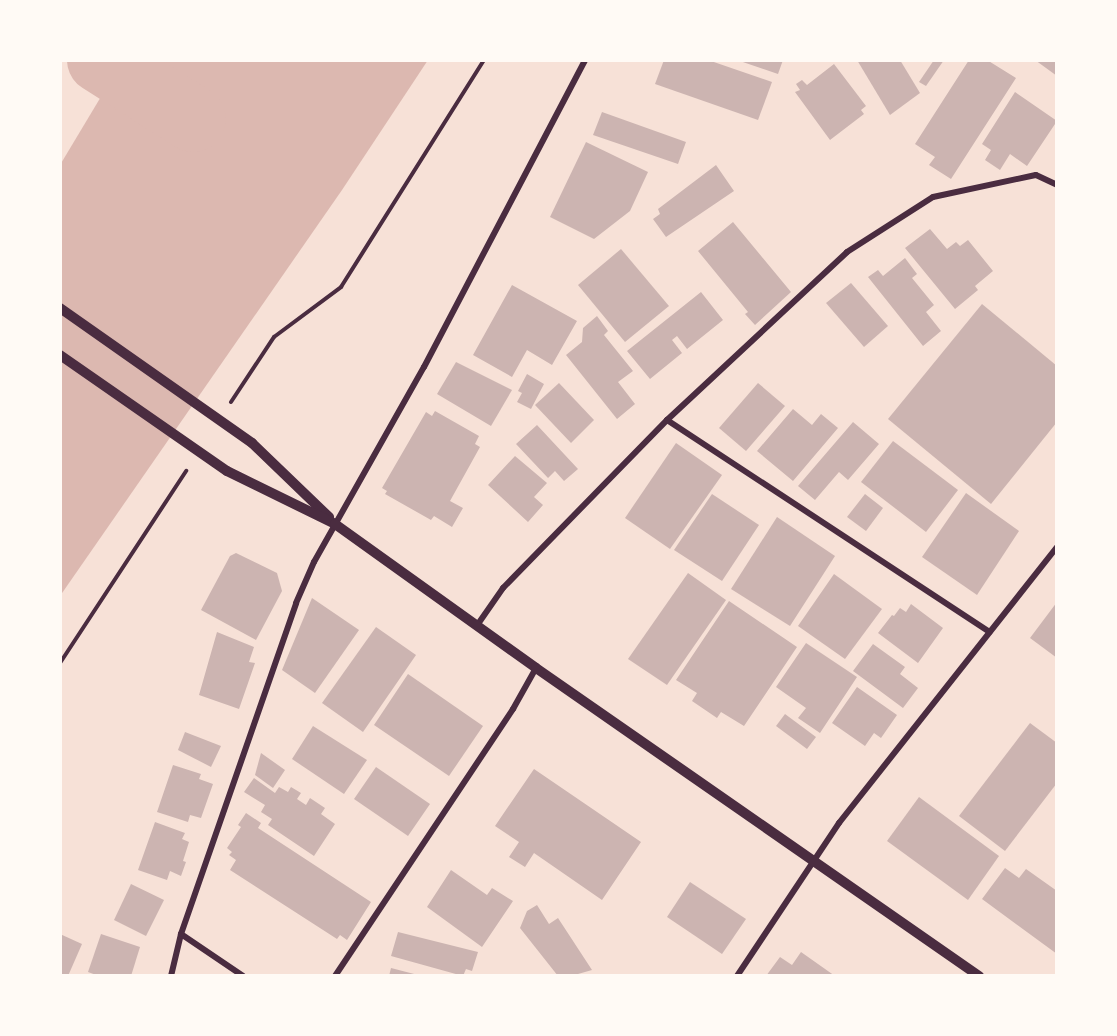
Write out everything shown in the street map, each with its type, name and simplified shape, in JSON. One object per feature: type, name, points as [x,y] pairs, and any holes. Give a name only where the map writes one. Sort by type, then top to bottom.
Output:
[{"type":"street","points":[[171,976],[181,933],[296,603],[335,524],[424,367],[585,60]]},
{"type":"street","points":[[478,624],[503,588],[667,420],[847,252],[933,197],[1036,175],[1057,185]]},
{"type":"street","points":[[60,308],[252,443],[335,524]]},
{"type":"street","points":[[60,355],[227,471],[335,524],[478,624],[536,668],[978,976]]},
{"type":"street","points":[[667,420],[990,632]]},
{"type":"street","points":[[737,976],[812,860],[1057,547]]},
{"type":"street","points":[[335,976],[513,709],[536,668]]},
{"type":"street","points":[[181,933],[243,976]]},
{"type":"path","points":[[228,406],[274,337],[341,287],[484,60]]},
{"type":"path","points":[[60,663],[189,466]]},
{"type":"shaded area","points":[[123,60],[428,60],[342,190],[60,596],[60,165]]},
{"type":"building","points":[[664,60],[708,60],[772,82],[758,120],[655,84]]},
{"type":"building","points":[[737,60],[783,60],[778,74]]},
{"type":"building","points":[[857,60],[900,60],[920,93],[890,115]]},
{"type":"building","points":[[934,60],[944,60],[926,86],[919,82]]},
{"type":"building","points":[[969,60],[987,60],[1016,78],[951,179],[929,165],[935,157],[915,144]]},
{"type":"building","points":[[1035,60],[1057,60],[1057,76]]},
{"type":"building","points":[[834,64],[866,106],[861,110],[864,114],[830,140],[795,92],[800,90],[796,84],[802,80],[807,85]]},
{"type":"building","points":[[1015,92],[1057,121],[1027,166],[1010,154],[1000,170],[985,160],[991,150],[982,144]]},
{"type":"building","points":[[602,112],[686,142],[678,164],[593,135]]},
{"type":"building","points":[[586,142],[648,172],[630,211],[594,239],[550,217]]},
{"type":"building","points":[[716,165],[734,191],[666,237],[653,219],[660,214],[658,209]]},
{"type":"building","points":[[733,222],[791,292],[755,325],[745,314],[748,312],[698,251]]},
{"type":"building","points":[[930,229],[947,249],[956,242],[960,246],[968,240],[993,271],[975,286],[978,290],[955,309],[905,248]]},
{"type":"building","points":[[621,249],[669,306],[625,342],[578,285]]},
{"type":"building","points":[[905,258],[917,274],[912,278],[934,305],[926,312],[941,331],[923,346],[868,277],[878,270],[883,276]]},
{"type":"building","points":[[851,283],[888,326],[864,347],[826,303]]},
{"type":"building","points":[[512,285],[577,321],[552,365],[527,350],[512,377],[473,355]]},
{"type":"building","points":[[701,292],[723,320],[687,349],[677,336],[672,340],[682,353],[650,379],[627,351]]},
{"type":"building","points":[[982,304],[1057,366],[1057,422],[991,504],[888,419]]},
{"type":"building","points":[[597,316],[608,331],[604,335],[633,371],[618,382],[635,404],[617,419],[566,355],[582,342],[583,328]]},
{"type":"building","points":[[456,362],[512,390],[491,426],[437,394]]},
{"type":"building","points":[[527,374],[544,384],[531,409],[517,402],[522,393],[518,391]]},
{"type":"building","points":[[559,383],[594,420],[571,443],[535,405]]},
{"type":"building","points":[[758,383],[785,406],[746,451],[719,428]]},
{"type":"building","points":[[793,409],[812,425],[821,414],[838,428],[793,481],[757,451]]},
{"type":"building","points":[[435,411],[479,436],[475,444],[480,447],[450,501],[463,508],[452,527],[434,516],[431,520],[385,494],[387,491],[382,488],[426,412],[432,416]]},
{"type":"building","points":[[853,422],[879,444],[848,480],[839,472],[815,500],[798,486]]},
{"type":"building","points":[[537,425],[578,469],[564,481],[555,471],[548,478],[516,444]]},
{"type":"building","points":[[893,441],[958,490],[926,532],[861,482]]},
{"type":"building","points":[[676,443],[722,475],[670,549],[625,518]]},
{"type":"building","points":[[515,456],[547,483],[534,497],[543,505],[528,522],[488,485]]},
{"type":"building","points":[[966,493],[1019,531],[977,595],[922,557]]},
{"type":"building","points":[[712,494],[759,525],[722,581],[674,550]]},
{"type":"building","points":[[865,494],[883,508],[866,531],[847,517]]},
{"type":"building","points":[[777,517],[835,556],[790,626],[731,589]]},
{"type":"building","points":[[236,553],[277,573],[282,591],[256,640],[201,610],[230,556]]},
{"type":"building","points":[[688,573],[726,600],[667,685],[628,659]]},
{"type":"building","points":[[834,574],[882,609],[845,659],[798,626]]},
{"type":"building","points":[[312,598],[359,630],[315,693],[282,670]]},
{"type":"building","points":[[729,601],[797,647],[744,726],[721,712],[717,718],[692,701],[697,693],[676,680]]},
{"type":"building","points":[[1057,602],[1057,658],[1030,638]]},
{"type":"building","points":[[911,604],[943,628],[918,663],[878,633],[892,615],[894,616],[900,608],[906,612]]},
{"type":"building","points":[[376,627],[416,655],[363,732],[322,703]]},
{"type":"building","points":[[217,632],[254,647],[249,662],[255,663],[239,709],[199,695]]},
{"type":"building","points":[[806,643],[857,677],[820,733],[798,718],[806,708],[776,687]]},
{"type":"building","points":[[873,644],[905,667],[900,674],[918,688],[903,708],[853,671]]},
{"type":"building","points":[[408,674],[483,726],[449,776],[374,725]]},
{"type":"building","points":[[857,687],[897,715],[881,738],[874,733],[865,746],[832,723]]},
{"type":"building","points":[[785,714],[816,737],[807,749],[776,726]]},
{"type":"building","points":[[1030,723],[1057,743],[1057,783],[1005,851],[959,816]]},
{"type":"building","points":[[313,726],[367,760],[344,794],[292,759]]},
{"type":"building","points":[[185,732],[221,746],[211,767],[178,750]]},
{"type":"building","points":[[261,753],[285,770],[273,788],[255,775]]},
{"type":"building","points":[[173,765],[201,774],[199,779],[213,784],[201,818],[190,815],[188,822],[157,812]]},
{"type":"building","points":[[376,767],[430,804],[408,836],[354,799]]},
{"type":"building","points":[[534,769],[641,842],[602,900],[534,853],[525,867],[509,857],[519,842],[495,826]]},
{"type":"building","points":[[254,778],[275,793],[279,787],[288,792],[291,787],[301,793],[297,799],[306,805],[310,798],[325,808],[321,814],[335,824],[314,856],[268,825],[272,819],[261,812],[265,805],[244,792]]},
{"type":"building","points":[[919,797],[999,856],[968,900],[887,841]]},
{"type":"building","points":[[246,813],[261,823],[258,828],[371,902],[347,940],[340,935],[337,939],[230,870],[236,860],[229,855],[232,852],[227,848],[241,827],[238,825]]},
{"type":"building","points":[[155,822],[185,833],[182,839],[189,842],[181,876],[170,871],[167,880],[138,870]]},
{"type":"building","points":[[1005,868],[1019,878],[1026,869],[1057,891],[1057,954],[982,899]]},
{"type":"building","points":[[451,870],[487,895],[492,888],[513,901],[482,947],[427,907]]},
{"type":"building","points":[[690,882],[746,919],[722,954],[667,917]]},
{"type":"building","points":[[131,884],[164,900],[146,936],[114,920]]},
{"type":"building","points":[[537,905],[549,924],[558,918],[592,970],[571,976],[558,976],[520,928],[527,911]]},
{"type":"building","points":[[398,932],[478,952],[472,971],[466,969],[463,976],[391,956]]},
{"type":"building","points":[[60,934],[82,944],[68,976],[60,976]]},
{"type":"building","points":[[101,934],[140,947],[131,976],[99,976],[88,972]]},
{"type":"building","points":[[801,952],[835,976],[766,976],[780,957],[792,965]]},
{"type":"building","points":[[391,968],[418,975],[418,976],[389,976]]},
{"type":"waterway","points":[[100,60],[193,119]]}]
